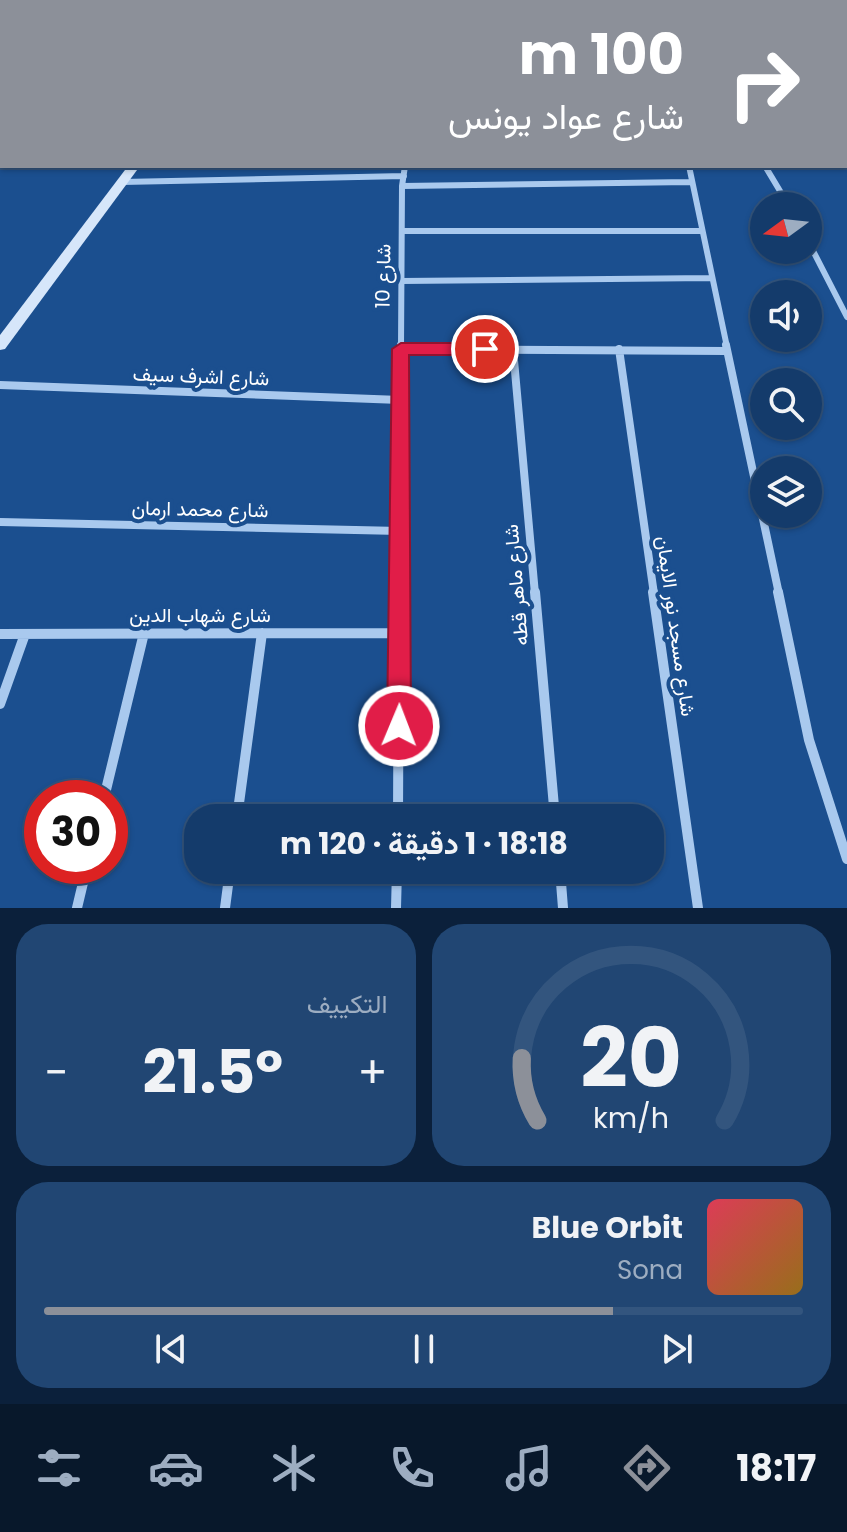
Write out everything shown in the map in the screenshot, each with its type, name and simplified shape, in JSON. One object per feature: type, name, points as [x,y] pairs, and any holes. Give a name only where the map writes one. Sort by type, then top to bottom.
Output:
[{"type":"main road","points":[[0,345],[132,168]]},
{"type":"street","points":[[689,168],[809,740],[847,859]]},
{"type":"street","points":[[766,168],[781,192]]},
{"type":"street","points":[[122,182],[404,176],[690,182]]},
{"type":"street","name":"شارع 10","points":[[398,804],[404,176]]},
{"type":"street","points":[[402,231],[701,231]]},
{"type":"street","points":[[820,264],[847,317]]},
{"type":"street","points":[[401,281],[711,278]]},
{"type":"street","points":[[401,349],[726,351]]},
{"type":"street","name":"شارع ماهر قطه","points":[[513,349],[554,804]]},
{"type":"street","name":"شارع مسجد نور الايمان","points":[[619,349],[698,908]]},
{"type":"street","name":"شارع اشرف سيف","points":[[0,385],[400,400]]},
{"type":"street","name":"شارع محمد ارمان","points":[[0,522],[400,531]]},
{"type":"street","points":[[108,780],[144,633]]},
{"type":"street","points":[[239,804],[262,633]]},
{"type":"street","name":"شارع شهاب الدين","points":[[0,634],[400,633]]},
{"type":"street","points":[[0,704],[25,634]]},
{"type":"street","points":[[77,908],[83,884]]},
{"type":"street","points":[[225,908],[228,884]]},
{"type":"street","points":[[396,908],[397,884]]},
{"type":"street","points":[[561,884],[563,908]]},
{"type":"route","points":[[399,726],[401,349],[485,349]]}]
